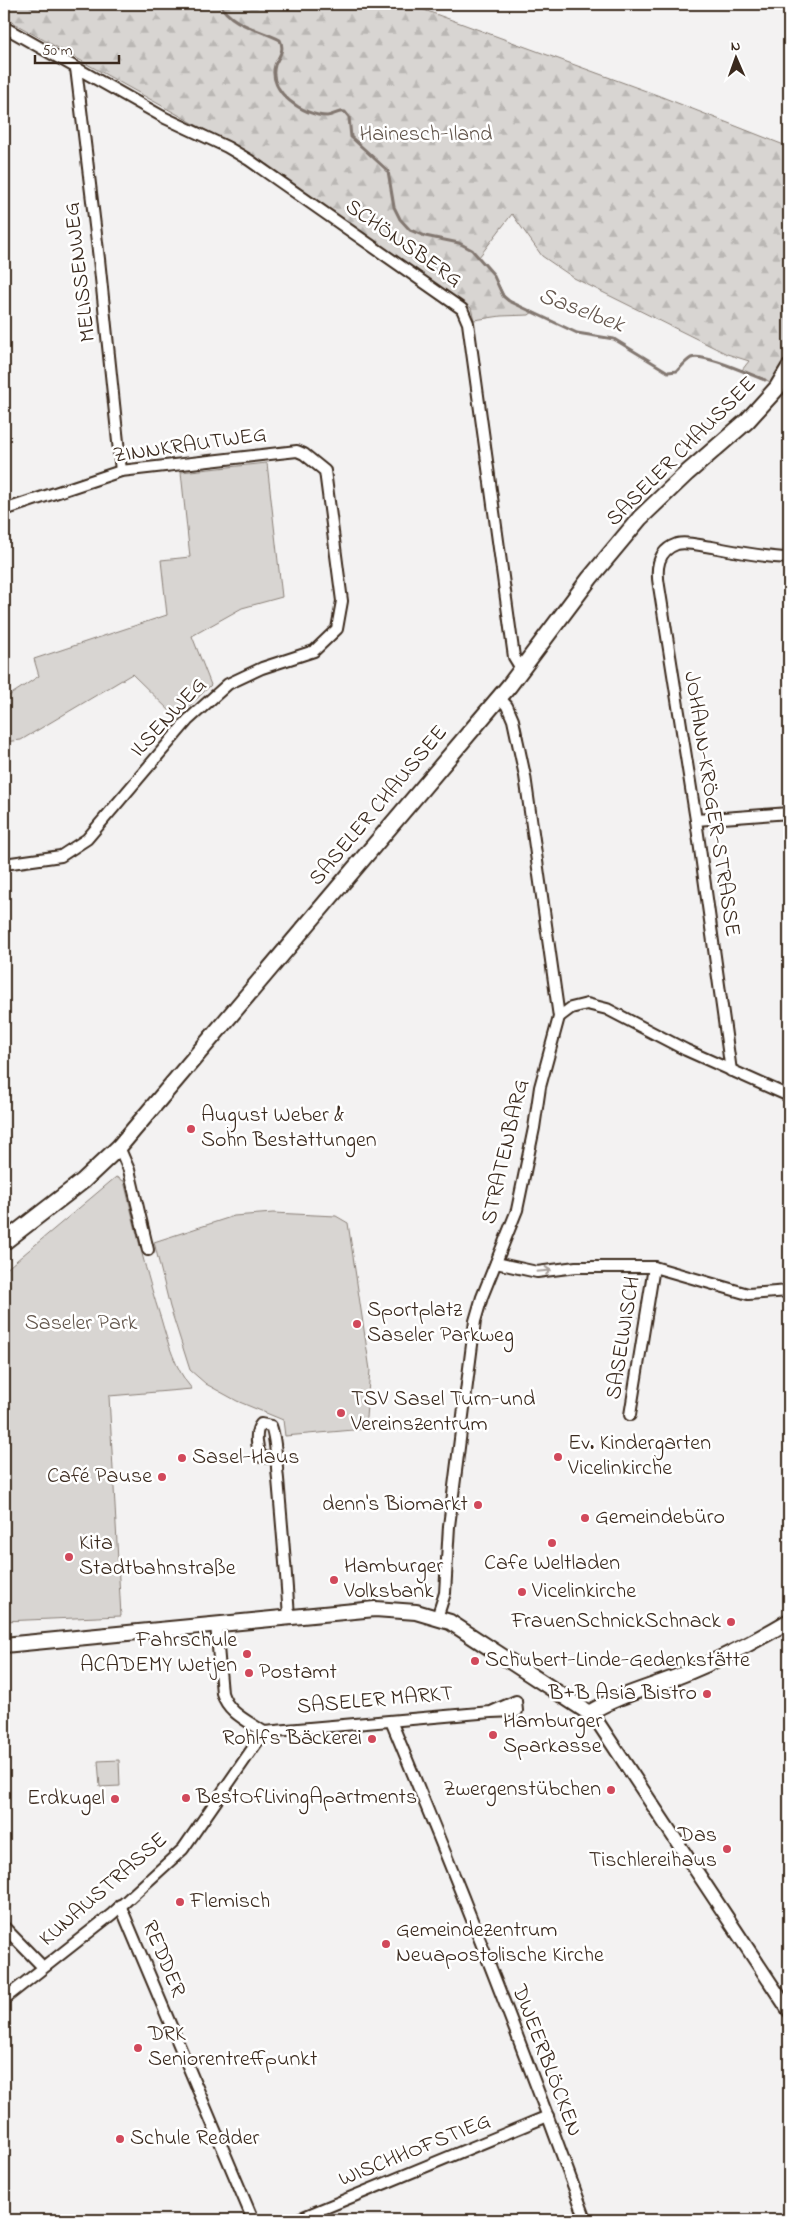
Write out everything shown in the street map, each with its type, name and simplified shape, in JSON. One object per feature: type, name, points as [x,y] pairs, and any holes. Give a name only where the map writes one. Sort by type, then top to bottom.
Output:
[{"type":"main road","name":"SASELER CHAUSSEE","points":[[4,1242],[83,1181],[119,1147],[500,697],[590,578],[640,518],[687,473],[740,427],[777,388],[789,368]]},
{"type":"main road","points":[[4,1644],[45,1642],[375,1609],[416,1612],[450,1622],[589,1713],[619,1697],[690,1672],[730,1654],[789,1621]]},
{"type":"street","name":"SCHÖNSBERG","points":[[4,28],[188,130],[227,146],[462,309],[468,323],[514,657],[522,670]]},
{"type":"street","name":"MELISSENWEG","points":[[76,68],[100,259],[121,471]]},
{"type":"street","name":"ZINNKRAUTWEG","points":[[4,510],[121,471],[297,451]]},
{"type":"street","name":"ILSENWEG","points":[[4,864],[61,856],[87,839],[188,720],[228,684],[262,668],[314,651],[337,629],[342,602],[325,471],[304,454],[297,451]]},
{"type":"street","name":"JOHANN-KRÖGER-STRASSE","points":[[731,1070],[696,820],[657,573],[658,560],[670,548],[684,543],[789,558]]},
{"type":"street","name":"STRATENBARG","points":[[437,1618],[445,1593],[449,1526],[475,1321],[482,1296],[517,1210],[534,1128],[540,1087],[559,1017],[525,776],[513,720],[500,697]]},
{"type":"street","points":[[696,820],[789,813]]},
{"type":"street","points":[[559,1017],[570,1008],[587,1004],[607,1009],[731,1070],[789,1096]]},
{"type":"street","points":[[119,1147],[129,1170],[148,1250]]},
{"type":"street","points":[[496,1263],[537,1272],[576,1267],[654,1267],[748,1294],[789,1292]]},
{"type":"street","name":"SASELWISCH","points":[[630,1415],[654,1267]]},
{"type":"street","points":[[276,1458],[288,1617]]},
{"type":"street","points":[[216,1624],[224,1702],[231,1710],[264,1732]]},
{"type":"street","name":"SASELER MARKT","points":[[264,1732],[491,1712]]},
{"type":"street","points":[[589,1713],[599,1724],[789,2011]]},
{"type":"street","name":"DWEERBLÖCKEN","points":[[391,1721],[433,1821],[548,2116],[586,2220]]},
{"type":"street","name":"KUNAUSTRASSE","points":[[4,1999],[120,1905],[183,1849],[264,1732]]},
{"type":"street","name":"REDDER","points":[[120,1905],[253,2220]]},
{"type":"street","points":[[4,1927],[43,1967]]},
{"type":"street","name":"WISCHHOFSTIEG","points":[[296,2220],[548,2116]]},
{"type":"green space","name":"Hainesch-Iland","points":[[7,4],[408,4],[657,95],[789,147],[789,355],[773,383],[742,370],[749,361],[727,354],[574,278],[542,256],[512,214],[479,257],[493,274],[506,299],[533,312],[529,315],[501,316],[474,320],[471,308],[225,141],[8,20]]},
{"type":"green space","points":[[267,463],[282,597],[242,608],[192,636],[211,685],[177,718],[132,674],[21,740],[4,742],[4,699],[39,676],[34,659],[167,615],[161,560],[190,557],[181,472]]},
{"type":"green space","name":"Saseler Park","points":[[116,1177],[124,1181],[169,1346],[181,1373],[192,1389],[109,1396],[121,1616],[4,1621],[4,1271]]},
{"type":"green space","points":[[273,1213],[336,1216],[348,1223],[370,1370],[365,1429],[285,1436],[283,1420],[237,1401],[206,1384],[190,1370],[170,1307],[154,1242],[234,1216]]},
{"type":"green space","points":[[119,1760],[120,1786],[100,1787],[98,1761]]},
{"type":"waterway","name":"Saselbek","points":[[220,4],[238,22],[280,40],[282,50],[275,65],[274,75],[282,93],[289,101],[308,112],[318,115],[329,116],[345,112],[349,117],[351,137],[388,171],[394,207],[400,219],[410,230],[425,236],[459,243],[472,250],[493,274],[503,296],[509,301],[577,333],[614,339],[668,372],[677,371],[689,359],[697,357],[716,361],[765,380]]},
{"type":"place","name":"August Weber & Sohn Bestattungen","points":[[191,1129]]},
{"type":"place","name":"Sportplatz Saseler Parkweg","points":[[357,1324]]},
{"type":"place","name":"TSV Sasel Turn-und Vereinszentrum","points":[[341,1413]]},
{"type":"place","name":"Ev. Kindergarten Vicelinkirche","points":[[558,1457]]},
{"type":"place","name":"Sasel-Haus","points":[[182,1458]]},
{"type":"place","name":"Café Pause","points":[[162,1477]]},
{"type":"place","name":"denn's Biomarkt","points":[[478,1505]]},
{"type":"place","name":"Gemeindebüro","points":[[585,1518]]},
{"type":"place","name":"Cafe Weltladen","points":[[552,1543]]},
{"type":"place","name":"Kita Stadtbahnstraße","points":[[69,1557]]},
{"type":"place","name":"Hamburger Volksbank","points":[[334,1580]]},
{"type":"place","name":"Vicelinkirche","points":[[522,1592]]},
{"type":"place","name":"FrauenSchnickSchnack","points":[[731,1622]]},
{"type":"place","name":"Fahrschule ACADEMY Wetjen","points":[[247,1654]]},
{"type":"place","name":"Schubert-Linde-Gedenkstätte","points":[[475,1661]]},
{"type":"place","name":"Postamt","points":[[249,1673]]},
{"type":"place","name":"B+B Asia Bistro","points":[[707,1694]]},
{"type":"place","name":"Hamburger Sparkasse","points":[[493,1735]]},
{"type":"place","name":"Rohlfs Bäckerei","points":[[372,1739]]},
{"type":"place","name":"Zwergenstübchen","points":[[611,1790]]},
{"type":"place","name":"BestOfLivingApartments","points":[[186,1798]]},
{"type":"place","name":"Erdkugel","points":[[115,1799]]},
{"type":"place","name":"Das Tischlereihaus","points":[[727,1849]]},
{"type":"place","name":"Flemisch","points":[[180,1902]]},
{"type":"place","name":"Gemeindezentrum Neuapostolische Kirche","points":[[386,1944]]},
{"type":"place","name":"DRK Seniorentreffpunkt","points":[[138,2048]]},
{"type":"place","name":"Schule Redder","points":[[120,2139]]}]
